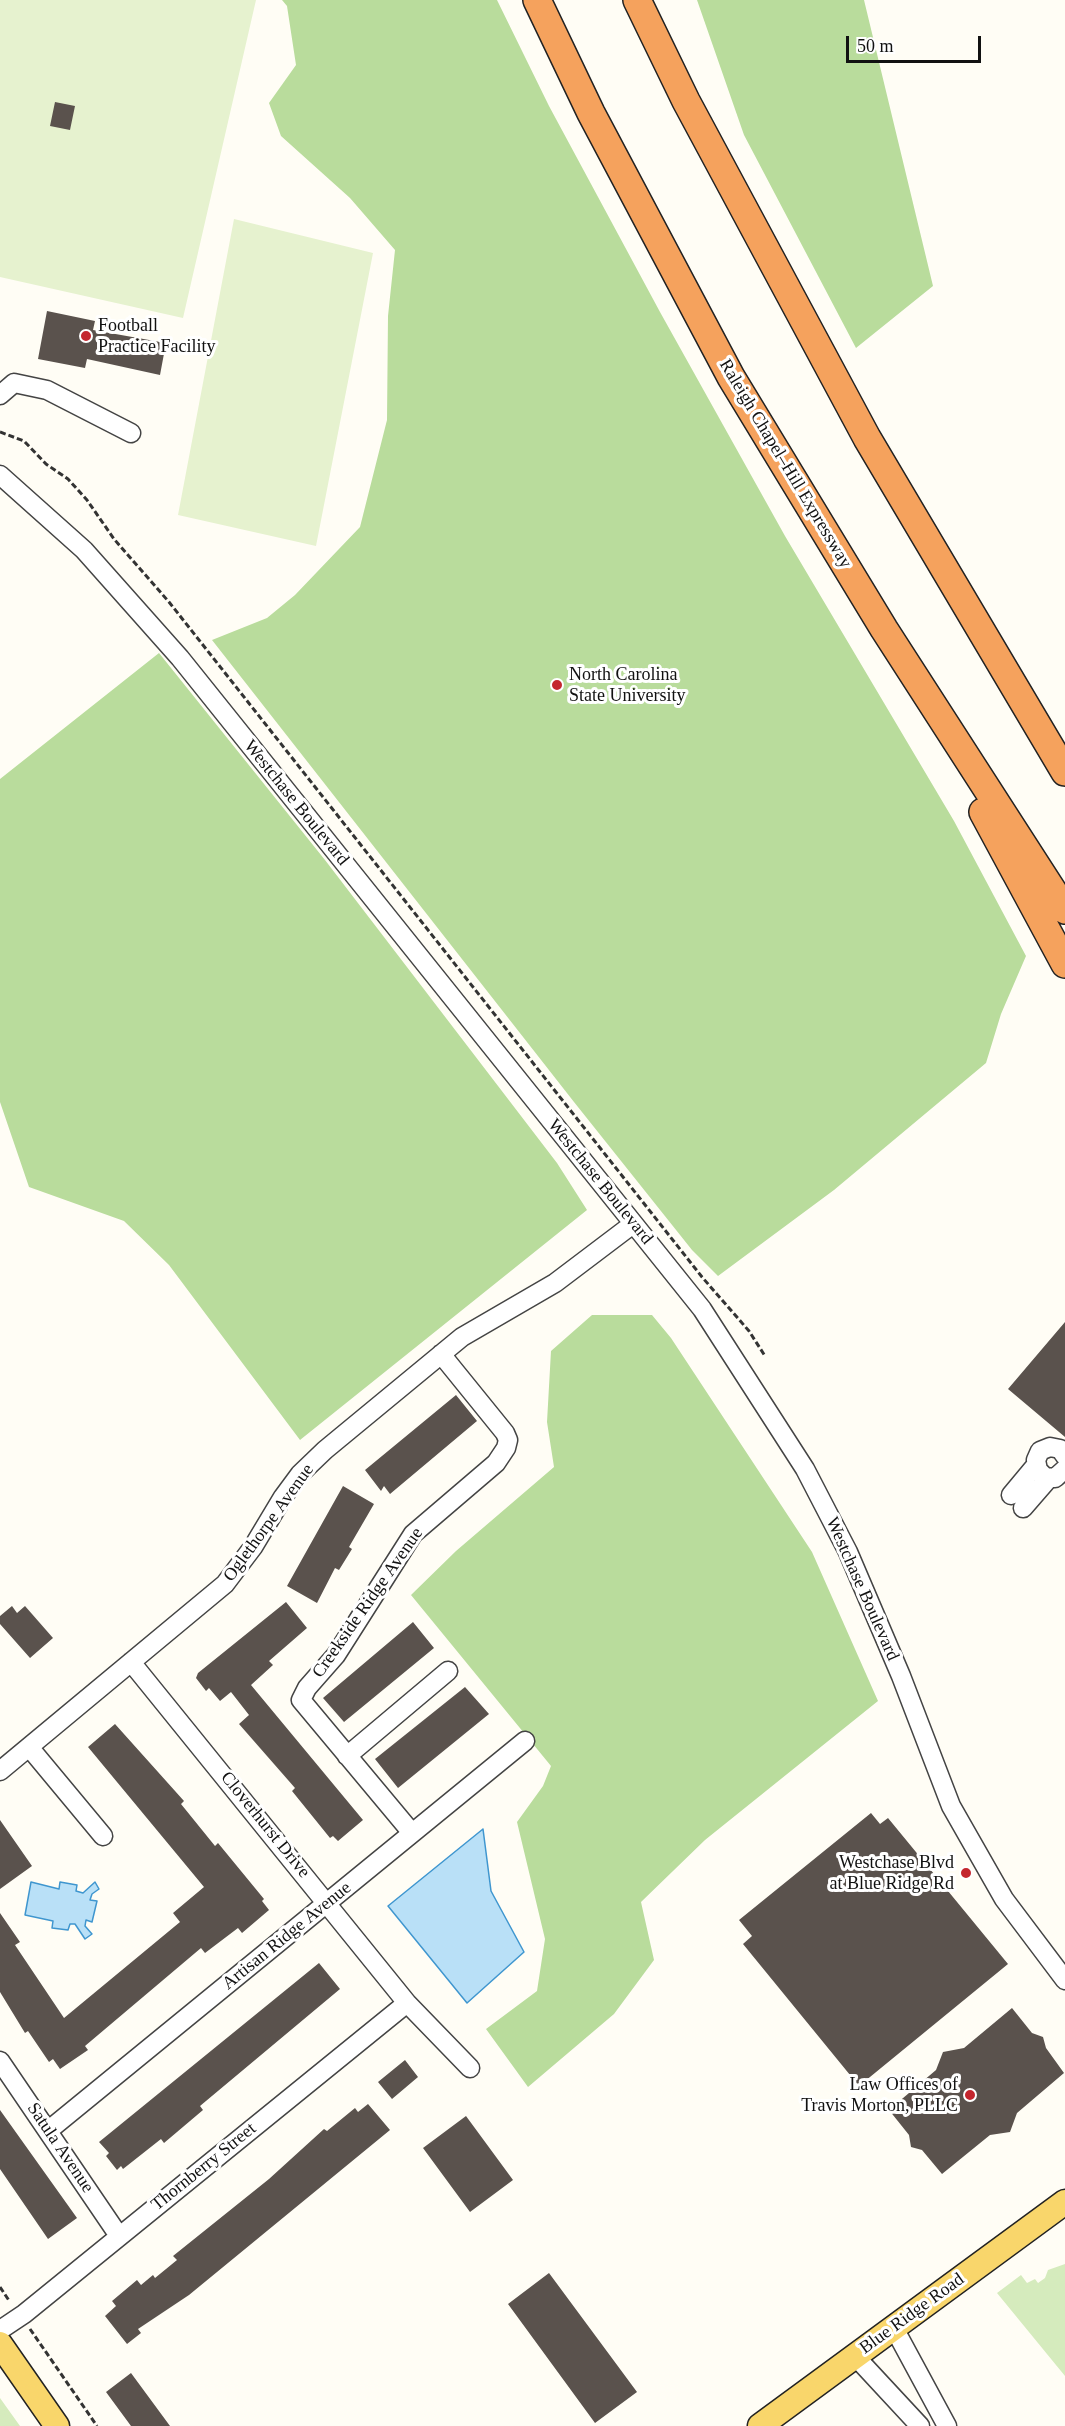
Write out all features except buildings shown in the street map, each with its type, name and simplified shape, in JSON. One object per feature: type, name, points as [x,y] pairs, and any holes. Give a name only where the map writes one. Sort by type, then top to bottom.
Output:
[{"type":"highway","name":"Raleigh Chapel–Hill Expressway","points":[[537,0],[591,113],[731,377],[884,629],[1065,910]]},
{"type":"highway","points":[[637,0],[686,101],[867,438],[1065,772]]},
{"type":"highway","points":[[884,629],[1065,964]]},
{"type":"main road","name":"Blue Ridge Road","points":[[760,2426],[1065,2202]]},
{"type":"main road","points":[[0,2344],[57,2426]]},
{"type":"street","points":[[0,396],[14,383],[47,390],[131,432]]},
{"type":"street","name":"Westchase Boulevard","points":[[0,475],[84,550],[180,658],[702,1309],[805,1469],[848,1552],[902,1676],[951,1806],[1004,1899],[1065,1980]]},
{"type":"street","name":"Oglethorpe Avenue","points":[[0,1771],[225,1584],[253,1547],[279,1503],[300,1474],[325,1449],[462,1337],[555,1283],[633,1224]]},
{"type":"street","name":"Creekside Ridge Avenue","points":[[412,1833],[301,1700],[302,1694],[336,1655],[413,1534],[495,1463],[508,1440],[441,1354]]},
{"type":"street","points":[[1017,1502],[1050,1471],[1037,1455],[1044,1449],[1055,1447],[1065,1456]]},
{"type":"street","name":"Cloverhurst Drive","points":[[131,1662],[329,1903],[407,2003],[470,2068]]},
{"type":"street","points":[[347,1755],[448,1671]]},
{"type":"street","name":"Artisan Ridge Avenue","points":[[49,2130],[525,1741]]},
{"type":"street","points":[[29,1747],[103,1836]]},
{"type":"street","name":"Thornberry Street","points":[[0,2330],[21,2317],[407,2003]]},
{"type":"street","name":"Satula Avenue","points":[[0,2061],[119,2236]]},
{"type":"street","points":[[894,2328],[947,2426]]},
{"type":"street","points":[[855,2356],[920,2426]]},
{"type":"path","points":[[0,432],[24,441],[46,464],[68,479],[87,500],[114,539],[169,602],[702,1277],[749,1331],[765,1356]]},
{"type":"path","points":[[0,2287],[11,2304]]},
{"type":"path","points":[[28,2328],[97,2426]]},
{"type":"green space","points":[[0,0],[256,0],[183,318],[0,277]]},
{"type":"green space","name":"North Carolina State University","points":[[282,0],[497,0],[549,106],[660,312],[785,536],[954,821],[1026,956],[1001,1014],[986,1063],[834,1190],[718,1276],[692,1250],[574,1102],[212,640],[267,618],[295,595],[360,527],[387,420],[388,316],[395,250],[350,198],[281,136],[269,103],[296,65],[287,6]]},
{"type":"green space","points":[[697,0],[864,0],[933,286],[856,348],[744,135]]},
{"type":"green space","points":[[234,219],[373,253],[316,546],[178,515]]},
{"type":"green space","points":[[159,653],[325,860],[557,1163],[587,1210],[300,1440],[169,1265],[124,1221],[29,1187],[0,1102],[0,779]]},
{"type":"green space","points":[[592,1315],[652,1315],[671,1338],[812,1552],[878,1701],[705,1840],[641,1902],[654,1960],[614,2014],[528,2087],[486,2029],[537,1991],[545,1939],[517,1822],[543,1786],[551,1766],[411,1595],[456,1551],[554,1467],[547,1422],[551,1351]]},
{"type":"green space","points":[[1065,2264],[1065,2376],[997,2293],[1021,2275],[1027,2283],[1035,2279],[1038,2283],[1045,2278],[1048,2270]]},
{"type":"green space","points":[[0,2398],[20,2426],[0,2426]]},
{"type":"water","points":[[483,1829],[491,1891],[524,1952],[467,2003],[388,1906]]},
{"type":"water","points":[[31,1882],[59,1889],[60,1882],[77,1885],[76,1891],[83,1893],[95,1882],[99,1889],[92,1894],[90,1900],[97,1901],[92,1922],[86,1920],[85,1926],[92,1934],[85,1939],[75,1924],[70,1924],[68,1930],[52,1928],[53,1921],[25,1915]]},
{"type":"place","name":"Football Practice Facility","points":[[86,336]]},
{"type":"place","name":"North Carolina State University","points":[[557,685]]},
{"type":"place","name":"Westchase Blvd at Blue Ridge Rd","points":[[966,1873]]},
{"type":"place","name":"Law Offices of Travis Morton, PLLC","points":[[970,2095]]}]
